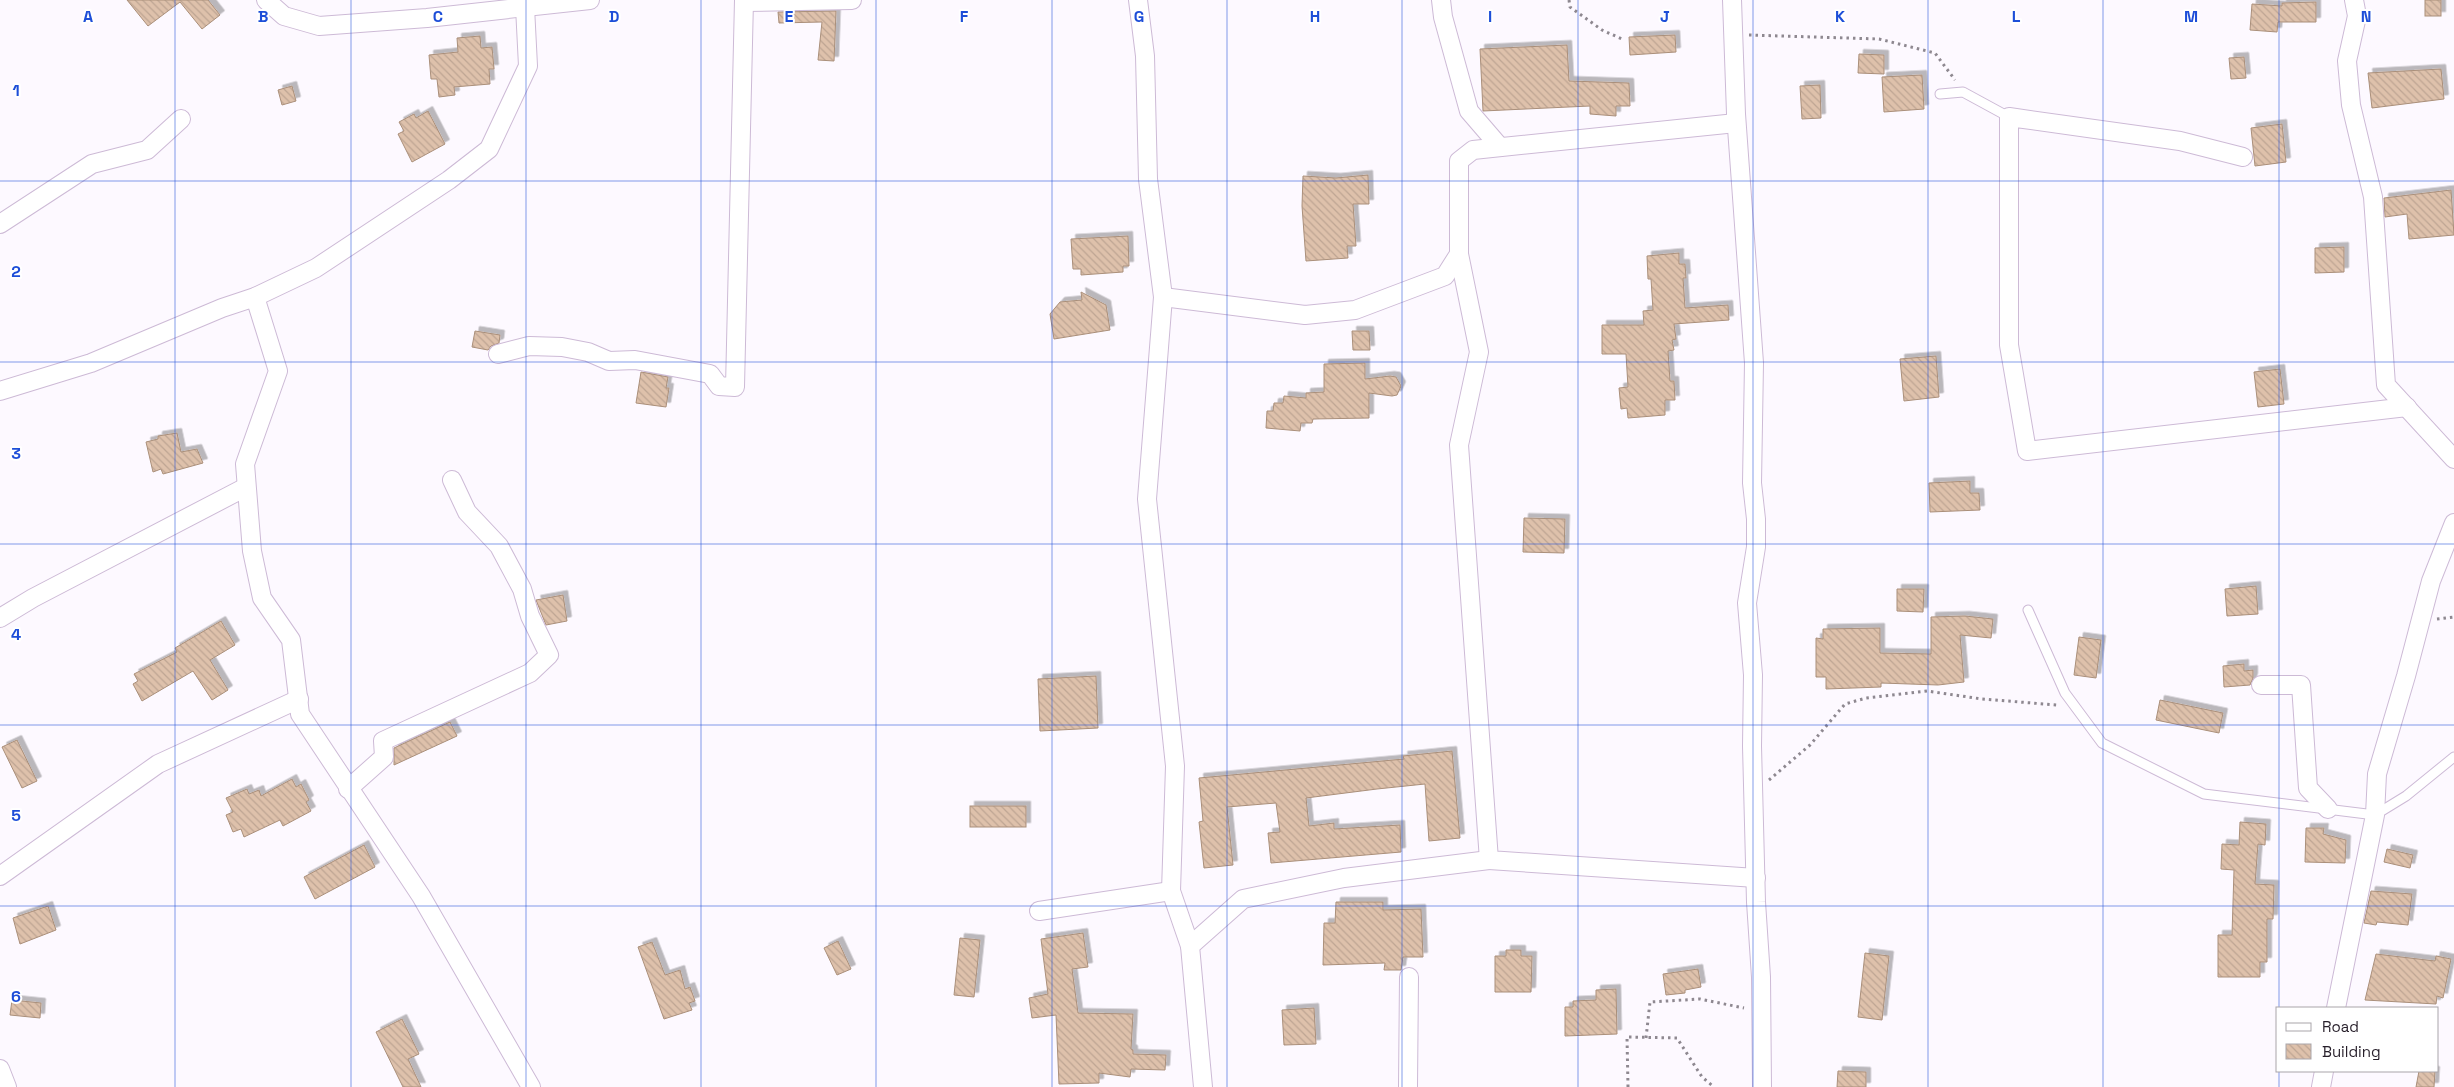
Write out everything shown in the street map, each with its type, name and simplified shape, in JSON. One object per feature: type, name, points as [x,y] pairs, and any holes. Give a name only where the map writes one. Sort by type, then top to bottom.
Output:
[{"type":"street","points":[[266,0],[284,16],[318,26],[427,18],[590,0]]},
{"type":"street","points":[[498,354],[529,346],[562,347],[588,352],[608,361],[635,360],[710,374],[718,386],[734,387],[744,1],[852,0]]},
{"type":"street","points":[[1138,0],[1145,56],[1148,179],[1163,297],[1147,499],[1175,766],[1172,891],[1190,946],[1203,1087]]},
{"type":"street","points":[[1441,0],[1443,17],[1469,111],[1500,147]]},
{"type":"street","points":[[1732,0],[1736,123],[1754,363],[1752,483],[1756,519],[1756,547],[1747,602],[1753,675],[1753,793],[1762,1011],[1762,1087]]},
{"type":"street","points":[[2354,0],[2357,16],[2347,61],[2351,105],[2373,197],[2386,385],[2454,459]]},
{"type":"street","points":[[0,392],[91,363],[222,308],[255,297],[316,268],[449,180],[489,149],[528,66],[525,7]]},
{"type":"street","points":[[2243,157],[2180,141],[2009,117],[2010,345],[2027,451],[2407,407]]},
{"type":"street","points":[[0,224],[92,164],[147,150],[181,119]]},
{"type":"street","points":[[1489,860],[1459,445],[1478,352],[1459,254],[1459,161],[1473,150],[1736,123]]},
{"type":"street","points":[[1163,297],[1305,314],[1355,310],[1445,276],[1459,254]]},
{"type":"street","points":[[255,297],[278,371],[244,464],[252,551],[262,598],[291,640],[300,714],[420,896],[530,1087]]},
{"type":"street","points":[[348,789],[384,756],[383,741],[530,673],[549,655],[530,616],[522,589],[499,546],[467,512],[452,480]]},
{"type":"street","points":[[0,618],[33,598],[246,487]]},
{"type":"street","points":[[2336,1007],[2375,815],[2377,774],[2406,676],[2431,581],[2454,522]]},
{"type":"street","points":[[2261,685],[2301,685],[2308,788],[2328,809]]},
{"type":"street","points":[[0,876],[158,764],[298,699]]},
{"type":"street","points":[[1190,946],[1243,899],[1344,878],[1489,860],[1756,878]]},
{"type":"street","points":[[1039,911],[1172,891]]},
{"type":"street","points":[[1408,1087],[1409,977]]},
{"type":"street","points":[[0,1069],[7,1087]]},
{"type":"street","points":[[2321,1087],[2324,1072]]},
{"type":"lane","points":[[1940,94],[1963,92],[2009,117]]},
{"type":"lane","points":[[2028,610],[2066,693],[2102,743],[2204,794],[2375,815],[2406,796],[2454,757]]},
{"type":"path","points":[[1569,0],[1570,7],[1602,30],[1622,39]]},
{"type":"path","points":[[1733,35],[1879,39],[1935,53],[1963,92]]},
{"type":"path","points":[[1753,793],[1810,745],[1845,704],[1866,698],[1927,691],[1982,699],[2075,706]]},
{"type":"path","points":[[1646,1038],[1650,1002],[1700,1000],[1762,1011]]},
{"type":"path","points":[[1628,1087],[1627,1037],[1677,1038],[1702,1077],[1714,1087]]},
{"type":"building","points":[[127,0],[208,0],[220,15],[202,29],[180,2],[148,26]]},
{"type":"building","points":[[2425,0],[2441,0],[2441,16],[2425,16]]},
{"type":"building","points":[[2316,2],[2316,22],[2278,22],[2277,32],[2250,30],[2252,4],[2282,6],[2282,3]]},
{"type":"building","points":[[836,11],[834,61],[818,60],[822,22],[779,23],[778,12]]},
{"type":"building","points":[[1675,35],[1676,52],[1630,55],[1629,37]]},
{"type":"building","points":[[480,36],[481,48],[492,47],[494,69],[489,69],[490,84],[454,87],[455,95],[439,97],[437,79],[431,79],[429,55],[458,52],[457,38]]},
{"type":"building","points":[[1567,45],[1569,81],[1629,83],[1630,106],[1616,106],[1616,116],[1590,114],[1590,106],[1483,111],[1480,49]]},
{"type":"building","points":[[1859,54],[1884,55],[1884,74],[1858,73]]},
{"type":"building","points":[[2244,57],[2246,78],[2231,79],[2229,58]]},
{"type":"building","points":[[2441,69],[2444,99],[2372,108],[2368,73]]},
{"type":"building","points":[[1922,75],[1924,109],[1884,112],[1882,77]]},
{"type":"building","points":[[1820,85],[1821,118],[1802,119],[1800,86]]},
{"type":"building","points":[[292,86],[296,101],[282,105],[278,90]]},
{"type":"building","points":[[428,111],[445,144],[412,162],[398,134],[404,131],[399,122],[414,114],[416,118]]},
{"type":"building","points":[[2282,124],[2286,162],[2255,166],[2251,128]]},
{"type":"building","points":[[1368,175],[1369,204],[1353,204],[1356,246],[1347,246],[1348,258],[1306,261],[1302,206],[1303,176],[1336,178]]},
{"type":"building","points":[[2451,190],[2454,235],[2409,239],[2407,214],[2385,217],[2384,198]]},
{"type":"building","points":[[1128,236],[1129,266],[1123,266],[1123,272],[1081,275],[1081,269],[1073,269],[1071,239]]},
{"type":"building","points":[[2344,247],[2344,272],[2315,273],[2315,248]]},
{"type":"building","points":[[1679,253],[1679,264],[1685,264],[1686,278],[1683,278],[1685,308],[1728,305],[1729,320],[1674,324],[1676,339],[1672,340],[1674,350],[1668,351],[1670,381],[1674,381],[1675,400],[1665,400],[1665,415],[1628,418],[1627,408],[1621,409],[1619,388],[1628,387],[1626,354],[1602,354],[1602,325],[1644,325],[1643,311],[1653,310],[1651,279],[1648,279],[1647,256]]},
{"type":"building","points":[[1081,292],[1106,305],[1110,330],[1054,339],[1050,314],[1060,302],[1082,300]]},
{"type":"building","points":[[475,331],[500,335],[499,343],[491,346],[488,350],[472,347]]},
{"type":"building","points":[[1352,331],[1369,331],[1370,350],[1353,350]]},
{"type":"building","points":[[1936,356],[1939,397],[1904,401],[1900,359]]},
{"type":"building","points":[[1365,363],[1365,379],[1396,377],[1401,386],[1397,395],[1369,393],[1369,418],[1313,419],[1312,423],[1301,423],[1300,431],[1266,428],[1267,411],[1273,411],[1274,403],[1283,403],[1284,396],[1306,398],[1306,393],[1324,392],[1324,364]]},
{"type":"building","points":[[2280,369],[2284,404],[2258,407],[2254,372]]},
{"type":"building","points":[[641,372],[668,377],[666,388],[669,388],[666,407],[636,403]]},
{"type":"building","points":[[177,433],[181,452],[197,449],[203,463],[163,474],[161,469],[153,472],[146,442],[158,439],[158,436]]},
{"type":"building","points":[[1970,481],[1970,493],[1979,493],[1980,510],[1930,512],[1929,483]]},
{"type":"building","points":[[1524,518],[1565,519],[1564,553],[1523,552]]},
{"type":"building","points":[[2256,586],[2258,614],[2227,616],[2225,589]]},
{"type":"building","points":[[1897,589],[1924,589],[1923,612],[1897,611]]},
{"type":"building","points":[[563,595],[567,621],[546,625],[536,600]]},
{"type":"building","points":[[1965,616],[1993,619],[1991,638],[1960,635],[1964,682],[1938,685],[1881,683],[1881,687],[1826,689],[1826,677],[1816,677],[1816,638],[1823,639],[1823,629],[1880,628],[1880,653],[1931,654],[1931,617]]},
{"type":"building","points":[[221,621],[235,645],[210,660],[228,690],[212,700],[193,671],[142,701],[133,684],[138,681],[134,674],[177,652],[175,648]]},
{"type":"building","points":[[2079,637],[2101,640],[2096,678],[2074,675]]},
{"type":"building","points":[[2244,664],[2244,671],[2253,670],[2253,678],[2250,685],[2224,687],[2223,666]]},
{"type":"building","points":[[1096,676],[1098,728],[1040,731],[1038,679]]},
{"type":"building","points":[[2160,700],[2223,713],[2219,733],[2156,720]]},
{"type":"building","points":[[450,722],[457,736],[394,765],[394,748]]},
{"type":"building","points":[[17,740],[37,781],[22,788],[2,747]]},
{"type":"building","points":[[1452,751],[1460,838],[1429,841],[1425,784],[1377,789],[1306,798],[1309,826],[1334,823],[1334,829],[1400,825],[1401,852],[1271,863],[1268,833],[1280,832],[1276,803],[1227,807],[1233,865],[1204,868],[1199,822],[1203,821],[1199,778],[1404,759],[1403,756]]},
{"type":"building","points":[[292,779],[296,787],[301,784],[309,800],[306,802],[311,811],[283,826],[280,820],[244,837],[241,829],[233,832],[226,815],[233,812],[226,798],[247,789],[249,794],[259,790],[261,796]]},
{"type":"building","points":[[970,806],[1026,806],[1026,827],[970,827]]},
{"type":"building","points":[[2240,822],[2266,824],[2265,845],[2258,844],[2255,884],[2274,885],[2273,919],[2267,919],[2267,962],[2260,962],[2260,977],[2218,977],[2218,935],[2232,935],[2234,870],[2221,869],[2222,844],[2239,845]]},
{"type":"building","points":[[2306,828],[2324,828],[2323,834],[2346,840],[2345,863],[2305,862]]},
{"type":"building","points":[[364,845],[375,867],[315,899],[304,877]]},
{"type":"building","points":[[2387,849],[2413,855],[2410,868],[2384,862]]},
{"type":"building","points":[[2371,891],[2412,894],[2408,925],[2377,922],[2376,925],[2364,923]]},
{"type":"building","points":[[1336,902],[1383,902],[1383,910],[1421,909],[1423,957],[1403,957],[1401,970],[1384,970],[1385,963],[1323,965],[1324,923],[1335,923]]},
{"type":"building","points":[[48,906],[56,930],[20,944],[13,918]]},
{"type":"building","points":[[1083,933],[1088,967],[1072,969],[1078,1013],[1133,1014],[1131,1049],[1133,1054],[1166,1055],[1165,1070],[1131,1069],[1130,1077],[1099,1073],[1099,1083],[1059,1084],[1056,1015],[1032,1018],[1029,998],[1048,994],[1041,939]]},
{"type":"building","points":[[960,938],[980,940],[974,997],[954,995]]},
{"type":"building","points":[[838,941],[851,969],[837,975],[824,948]]},
{"type":"building","points":[[652,942],[665,975],[680,970],[685,989],[690,987],[695,1001],[689,1003],[692,1010],[664,1019],[638,947]]},
{"type":"building","points":[[1506,950],[1521,950],[1521,956],[1532,956],[1531,992],[1495,992],[1495,956],[1506,956]]},
{"type":"building","points":[[1865,953],[1889,956],[1882,1020],[1858,1017]]},
{"type":"building","points":[[2376,954],[2435,961],[2436,956],[2451,959],[2443,998],[2437,996],[2436,1004],[2365,1000]]},
{"type":"building","points":[[1698,969],[1701,987],[1685,990],[1685,993],[1666,995],[1663,974]]},
{"type":"building","points":[[1616,989],[1617,1034],[1565,1036],[1565,1007],[1573,1007],[1573,1001],[1596,1000],[1596,990]]},
{"type":"building","points":[[12,1000],[41,1003],[40,1018],[10,1015]]},
{"type":"building","points":[[1314,1008],[1316,1044],[1284,1045],[1282,1010]]},
{"type":"building","points":[[402,1019],[419,1054],[408,1059],[421,1087],[403,1087],[376,1032]]},
{"type":"building","points":[[1838,1071],[1866,1072],[1866,1087],[1837,1087]]},
{"type":"building","points":[[2419,1072],[2435,1072],[2434,1087],[2416,1087]]}]
